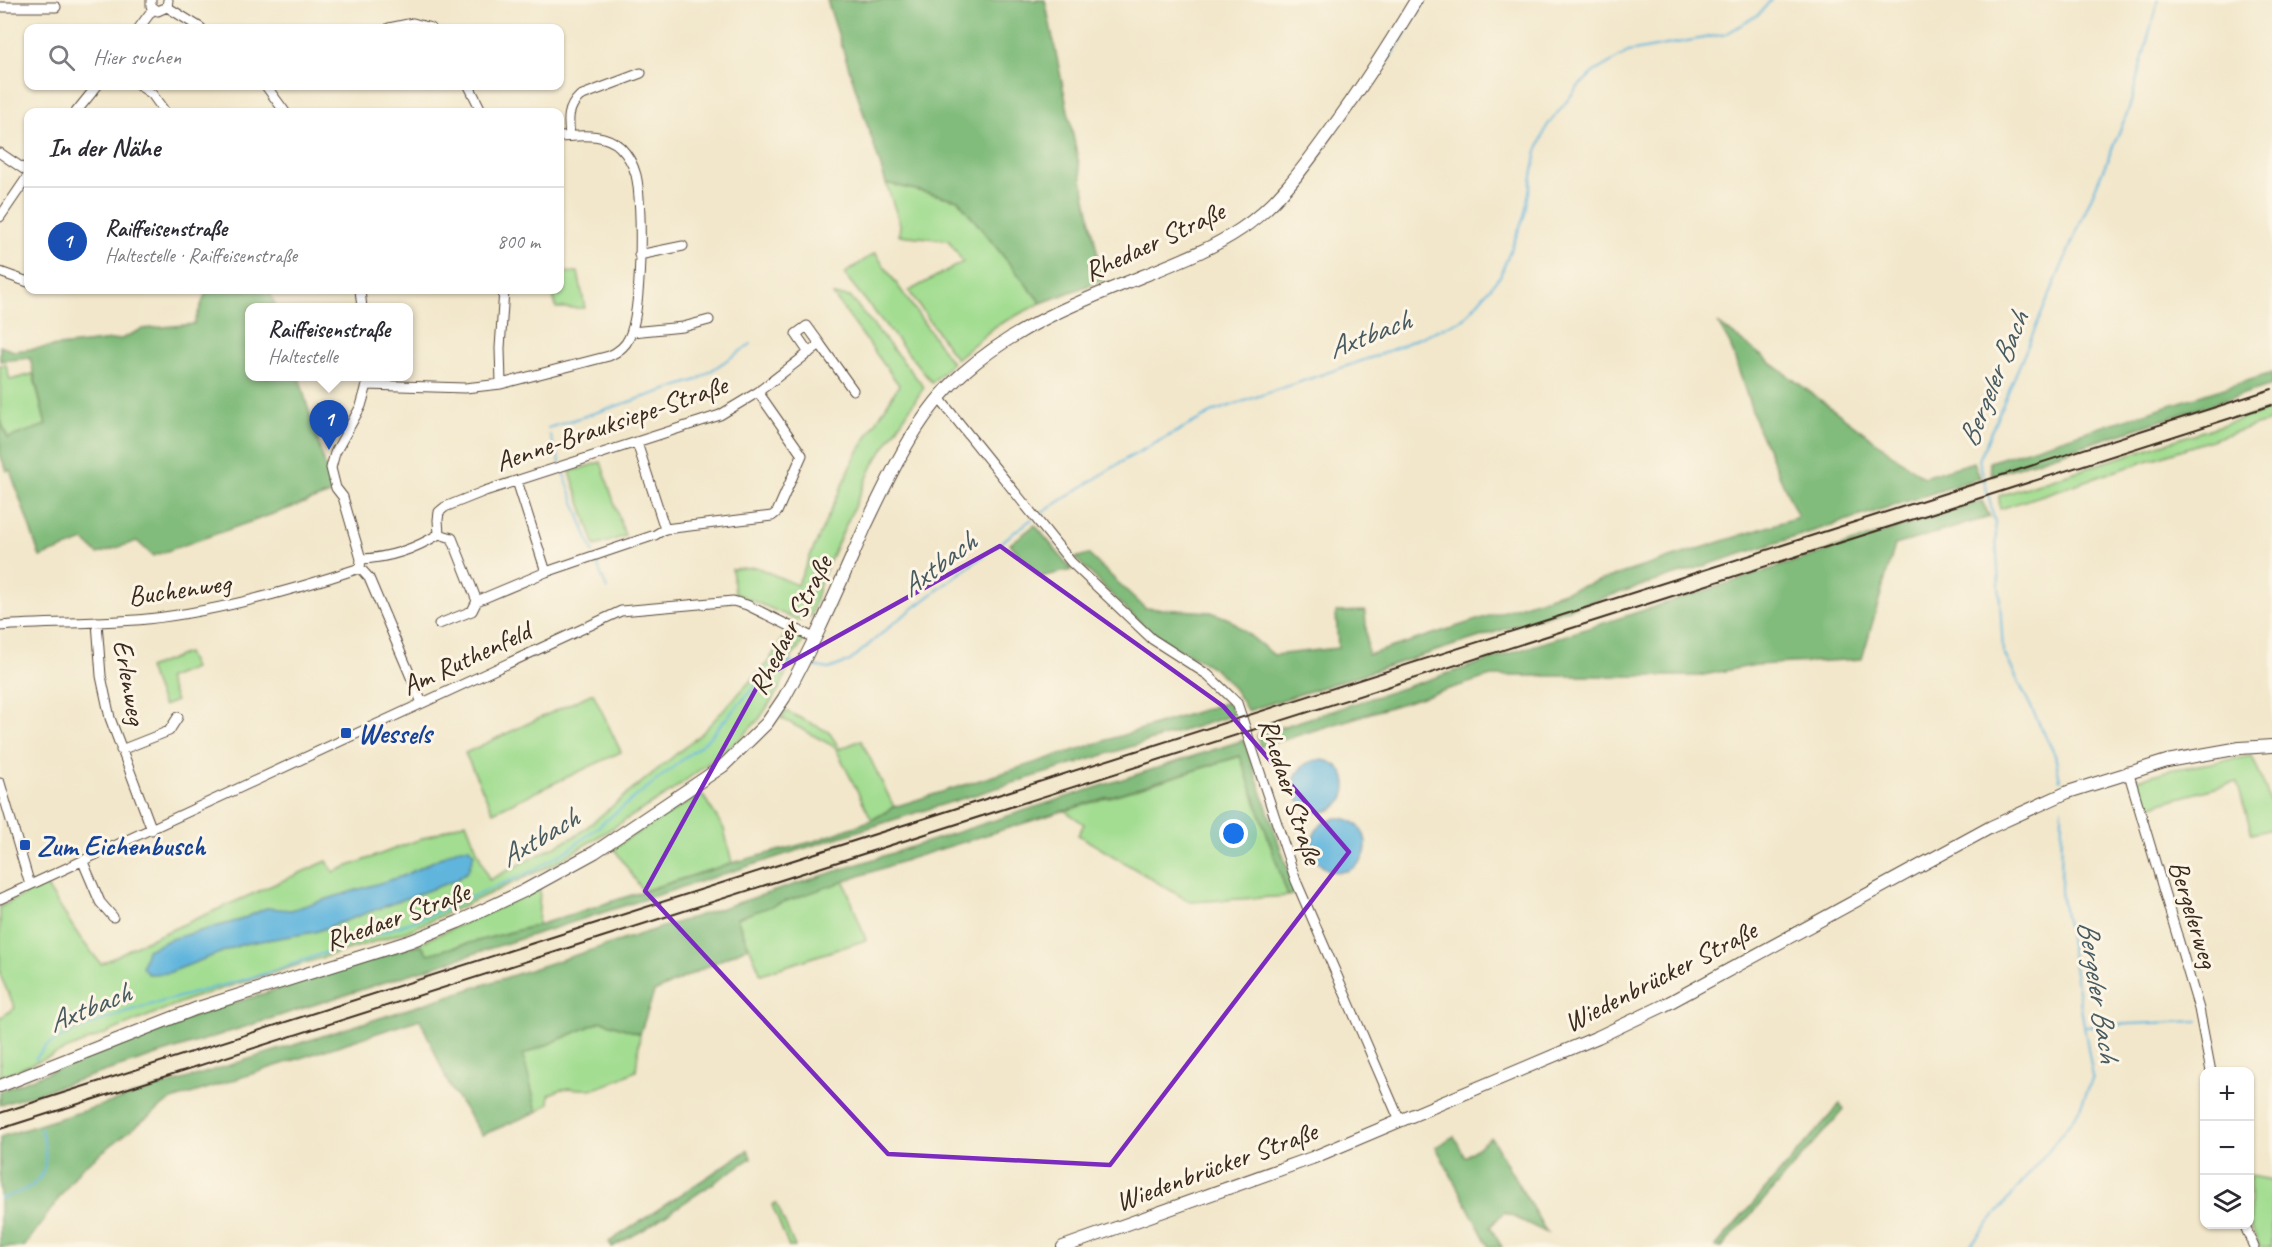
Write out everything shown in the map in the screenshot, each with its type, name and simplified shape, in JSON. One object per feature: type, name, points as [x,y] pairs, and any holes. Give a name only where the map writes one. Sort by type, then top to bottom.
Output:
[{"type":"street","name":"Rhedaer Straße","points":[[5,1084],[195,1009],[411,940],[458,922],[524,891],[595,852],[723,765],[766,723],[796,676],[898,460],[939,398],[963,373],[1008,339],[1073,304],[1194,255],[1257,217],[1304,168],[1380,61],[1416,0]]},
{"type":"street","points":[[141,24],[152,5],[163,10],[167,3],[196,24]]},
{"type":"street","points":[[0,8],[56,7]]},
{"type":"street","points":[[570,136],[569,110],[580,96],[641,73]]},
{"type":"street","points":[[79,108],[93,90]]},
{"type":"street","points":[[146,90],[152,94],[162,108]]},
{"type":"street","points":[[269,90],[282,108]]},
{"type":"street","points":[[471,90],[480,108]]},
{"type":"street","points":[[374,381],[433,389],[501,384],[609,356],[624,346],[632,332],[637,303],[638,190],[632,163],[619,146],[608,139],[595,135],[564,137]]},
{"type":"street","points":[[0,153],[24,171]]},
{"type":"street","points":[[0,217],[24,180]]},
{"type":"street","points":[[639,255],[683,246]]},
{"type":"street","points":[[0,272],[24,281]]},
{"type":"street","points":[[501,384],[500,348],[504,294]]},
{"type":"street","points":[[632,332],[683,327],[710,320]]},
{"type":"street","points":[[809,352],[796,334],[807,326],[853,390]]},
{"type":"street","name":"Aenne-Brauksiepe-Straße","points":[[440,534],[439,512],[445,507],[517,481],[720,415],[758,392],[820,344]]},
{"type":"street","points":[[367,381],[361,406],[334,453],[331,468],[336,488],[343,497],[363,568],[422,703]]},
{"type":"street","points":[[440,624],[472,611],[477,600],[546,572],[655,535],[665,529],[767,518],[777,512],[802,455],[758,392]]},
{"type":"street","name":"Rhedaer Straße","points":[[939,398],[1071,562],[1152,639],[1208,675],[1237,703],[1296,881],[1400,1121]]},
{"type":"street","points":[[637,443],[665,529]]},
{"type":"street","points":[[517,481],[546,572]]},
{"type":"street","points":[[363,568],[382,558],[426,543],[440,534],[453,538],[477,600]]},
{"type":"street","points":[[363,568],[382,558]]},
{"type":"street","name":"Buchenweg","points":[[0,626],[146,619],[243,603],[291,591],[363,568]]},
{"type":"street","name":"Am Ruthenfeld","points":[[0,899],[621,611],[733,601],[747,605],[814,638]]},
{"type":"street","name":"Erlenweg","points":[[97,622],[104,695],[121,750],[152,830]]},
{"type":"street","name":"Erlenweg","points":[[121,750],[169,731],[178,717]]},
{"type":"street","name":"Wiedenbrücker Straße","points":[[1063,1247],[1312,1158],[1663,1006],[1991,827],[2068,792],[2128,771],[2198,754],[2272,746]]},
{"type":"street","name":"Bergelerweg","points":[[2128,771],[2199,1009],[2210,1067]]},
{"type":"street","points":[[0,783],[30,885]]},
{"type":"street","points":[[83,862],[100,902],[113,917]]},
{"type":"street","points":[[2246,1229],[2254,1247]]},
{"type":"highlighted area","points":[[1000,546],[1223,706],[1349,852],[1110,1165],[888,1154],[645,891],[762,678]]},
{"type":"green space","points":[[827,0],[1045,0],[1103,280],[1041,303],[958,200],[886,183]]},
{"type":"green space","points":[[886,183],[958,200],[1041,303],[996,326],[956,359],[909,291],[963,262],[948,240],[899,235],[900,224]]},
{"type":"green space","points":[[875,253],[952,363],[932,383],[844,274]]},
{"type":"green space","points":[[578,272],[585,308],[556,308],[553,294],[564,294],[564,273]]},
{"type":"green space","points":[[205,294],[271,294],[274,303],[245,303],[245,381],[300,381],[333,493],[153,556],[137,541],[98,554],[84,541],[40,557],[10,470],[7,471],[0,455],[0,420],[8,438],[46,425],[30,358],[0,361],[0,346],[14,351],[121,339],[142,329],[194,324]]},
{"type":"green space","points":[[833,295],[850,297],[924,387],[873,465],[821,580],[811,616],[797,620],[735,593],[732,569],[756,567],[797,585],[856,455],[899,385]]},
{"type":"green space","points":[[1718,323],[1923,477],[1974,462],[1980,478],[1247,711],[1237,693],[1217,671],[1156,635],[1075,558],[1088,554],[1145,608],[1211,612],[1229,619],[1274,655],[1338,648],[1336,612],[1365,611],[1368,655],[1798,517],[1757,426],[1730,344]]},
{"type":"green space","points":[[0,365],[6,365],[10,380],[33,374],[46,426],[8,438],[0,420]]},
{"type":"green space","points":[[2272,373],[2272,385],[1992,475],[1989,462]]},
{"type":"green space","points":[[2272,409],[2272,420],[2000,509],[1999,496]]},
{"type":"green space","points":[[601,462],[625,536],[595,546],[570,472]]},
{"type":"green space","points":[[1982,501],[1990,517],[1895,545],[1862,659],[1756,665],[1698,676],[1491,676],[1260,747],[1257,735]]},
{"type":"green space","points":[[1035,525],[1072,570],[1040,577],[1010,544]]},
{"type":"green space","points":[[788,630],[804,640],[792,656],[781,686],[760,718],[740,739],[669,793],[556,863],[408,931],[192,998],[0,1077],[0,1018],[15,1008],[0,975],[0,907],[45,884],[81,939],[101,964],[139,944],[327,861],[333,872],[466,822],[489,880],[577,835],[702,733],[769,661]]},
{"type":"green space","points":[[187,653],[194,668],[167,679],[176,701],[163,706],[148,668]]},
{"type":"green space","points":[[593,693],[621,752],[493,812],[465,753]]},
{"type":"green space","points":[[1228,702],[1234,715],[899,818],[0,1105],[0,1091],[199,1014],[413,946],[422,946],[428,954],[538,925],[732,863],[815,841],[872,820],[894,807]]},
{"type":"green space","points":[[786,711],[829,732],[840,749],[861,740],[894,807],[872,820],[835,747],[781,718]]},
{"type":"green space","points":[[1244,740],[1296,894],[1288,896],[1240,756],[912,858],[737,918],[748,947],[654,992],[640,1034],[602,1021],[523,1055],[537,1112],[482,1135],[450,1087],[420,1019],[169,1101],[80,1169],[24,1247],[0,1247],[0,1137],[383,1017]]},
{"type":"green space","points":[[1241,756],[1288,896],[1190,902],[1078,835],[1084,824],[1065,811]]},
{"type":"green space","points":[[2252,756],[2272,805],[2272,829],[2252,834],[2237,782],[2145,807],[2137,780],[2169,770]]},
{"type":"green space","points":[[702,794],[724,829],[732,863],[643,891],[613,847]]},
{"type":"green space","points":[[844,881],[866,940],[761,974],[737,918]]},
{"type":"green space","points":[[540,889],[538,925],[428,954],[413,946]]},
{"type":"green space","points":[[602,1021],[640,1034],[636,1071],[597,1088],[565,1089],[555,1092],[549,1095],[549,1103],[537,1112],[523,1055]]},
{"type":"green space","points":[[1840,1104],[1844,1109],[1722,1247],[1715,1247]]},
{"type":"green space","points":[[1454,1136],[1465,1157],[1491,1137],[1547,1233],[1504,1212],[1490,1227],[1502,1247],[1489,1247],[1436,1147]]},
{"type":"green space","points":[[748,1150],[751,1158],[643,1230],[612,1247],[609,1242]]},
{"type":"green space","points":[[2254,1177],[2272,1180],[2272,1247],[2260,1247],[2252,1229]]},
{"type":"green space","points":[[776,1203],[795,1247],[789,1247],[772,1205]]},
{"type":"water","points":[[1315,760],[1325,760],[1339,767],[1346,786],[1339,805],[1325,812],[1315,812],[1305,808],[1298,801],[1294,791],[1294,781],[1298,771],[1305,764]]},
{"type":"water","points":[[1339,818],[1349,820],[1358,826],[1364,835],[1366,845],[1364,855],[1358,864],[1349,870],[1339,872],[1329,870],[1320,864],[1314,855],[1312,845],[1314,835],[1320,826],[1329,820]]},
{"type":"water","points":[[460,848],[469,848],[474,854],[468,871],[456,880],[315,932],[243,944],[168,973],[148,974],[142,967],[147,950],[171,939],[240,920],[266,908],[291,910],[403,876]]},
{"type":"waterway","points":[[1386,64],[1425,0]]},
{"type":"waterway","name":"Axtbach","points":[[1037,516],[1126,459],[1215,411],[1379,355],[1464,319],[1500,276],[1524,217],[1537,151],[1547,126],[1578,87],[1594,72],[1628,52],[1726,34],[1759,14],[1771,0]]},
{"type":"waterway","name":"Bergeler Bach","points":[[2060,780],[2055,755],[2003,651],[1995,522],[1979,460],[2129,109],[2158,0]]},
{"type":"waterway","points":[[1309,171],[1323,151]]},
{"type":"waterway","points":[[548,428],[697,380],[751,344]]},
{"type":"waterway","points":[[550,435],[560,463]]},
{"type":"waterway","points":[[562,469],[593,553]]},
{"type":"waterway","name":"Axtbach","points":[[807,665],[829,669],[850,661],[895,622],[1032,519]]},
{"type":"waterway","points":[[595,559],[607,589]]},
{"type":"waterway","name":"Axtbach","points":[[35,1059],[47,1045],[76,1030],[131,1010],[268,973],[428,916],[532,871],[570,849],[706,741],[774,665],[785,661],[798,664]]},
{"type":"waterway","name":"Bergeler Bach","points":[[1969,1247],[2056,1141],[2080,1108],[2093,1077],[2061,892],[2062,809]]},
{"type":"waterway","points":[[2085,1026],[2198,1021]]},
{"type":"waterway","name":"Axtbach","points":[[0,1199],[28,1188],[40,1178],[45,1164],[44,1141],[40,1128]]},
{"type":"railway","points":[[0,1113],[2272,389]]},
{"type":"railway","points":[[0,1129],[2272,405]]},
{"type":"place","name":"Raiffeisenstraße","points":[[329,450]]},
{"type":"place","name":"Wessels","points":[[346,733]]},
{"type":"place","name":"Zum Eichenbusch","points":[[25,845]]}]
